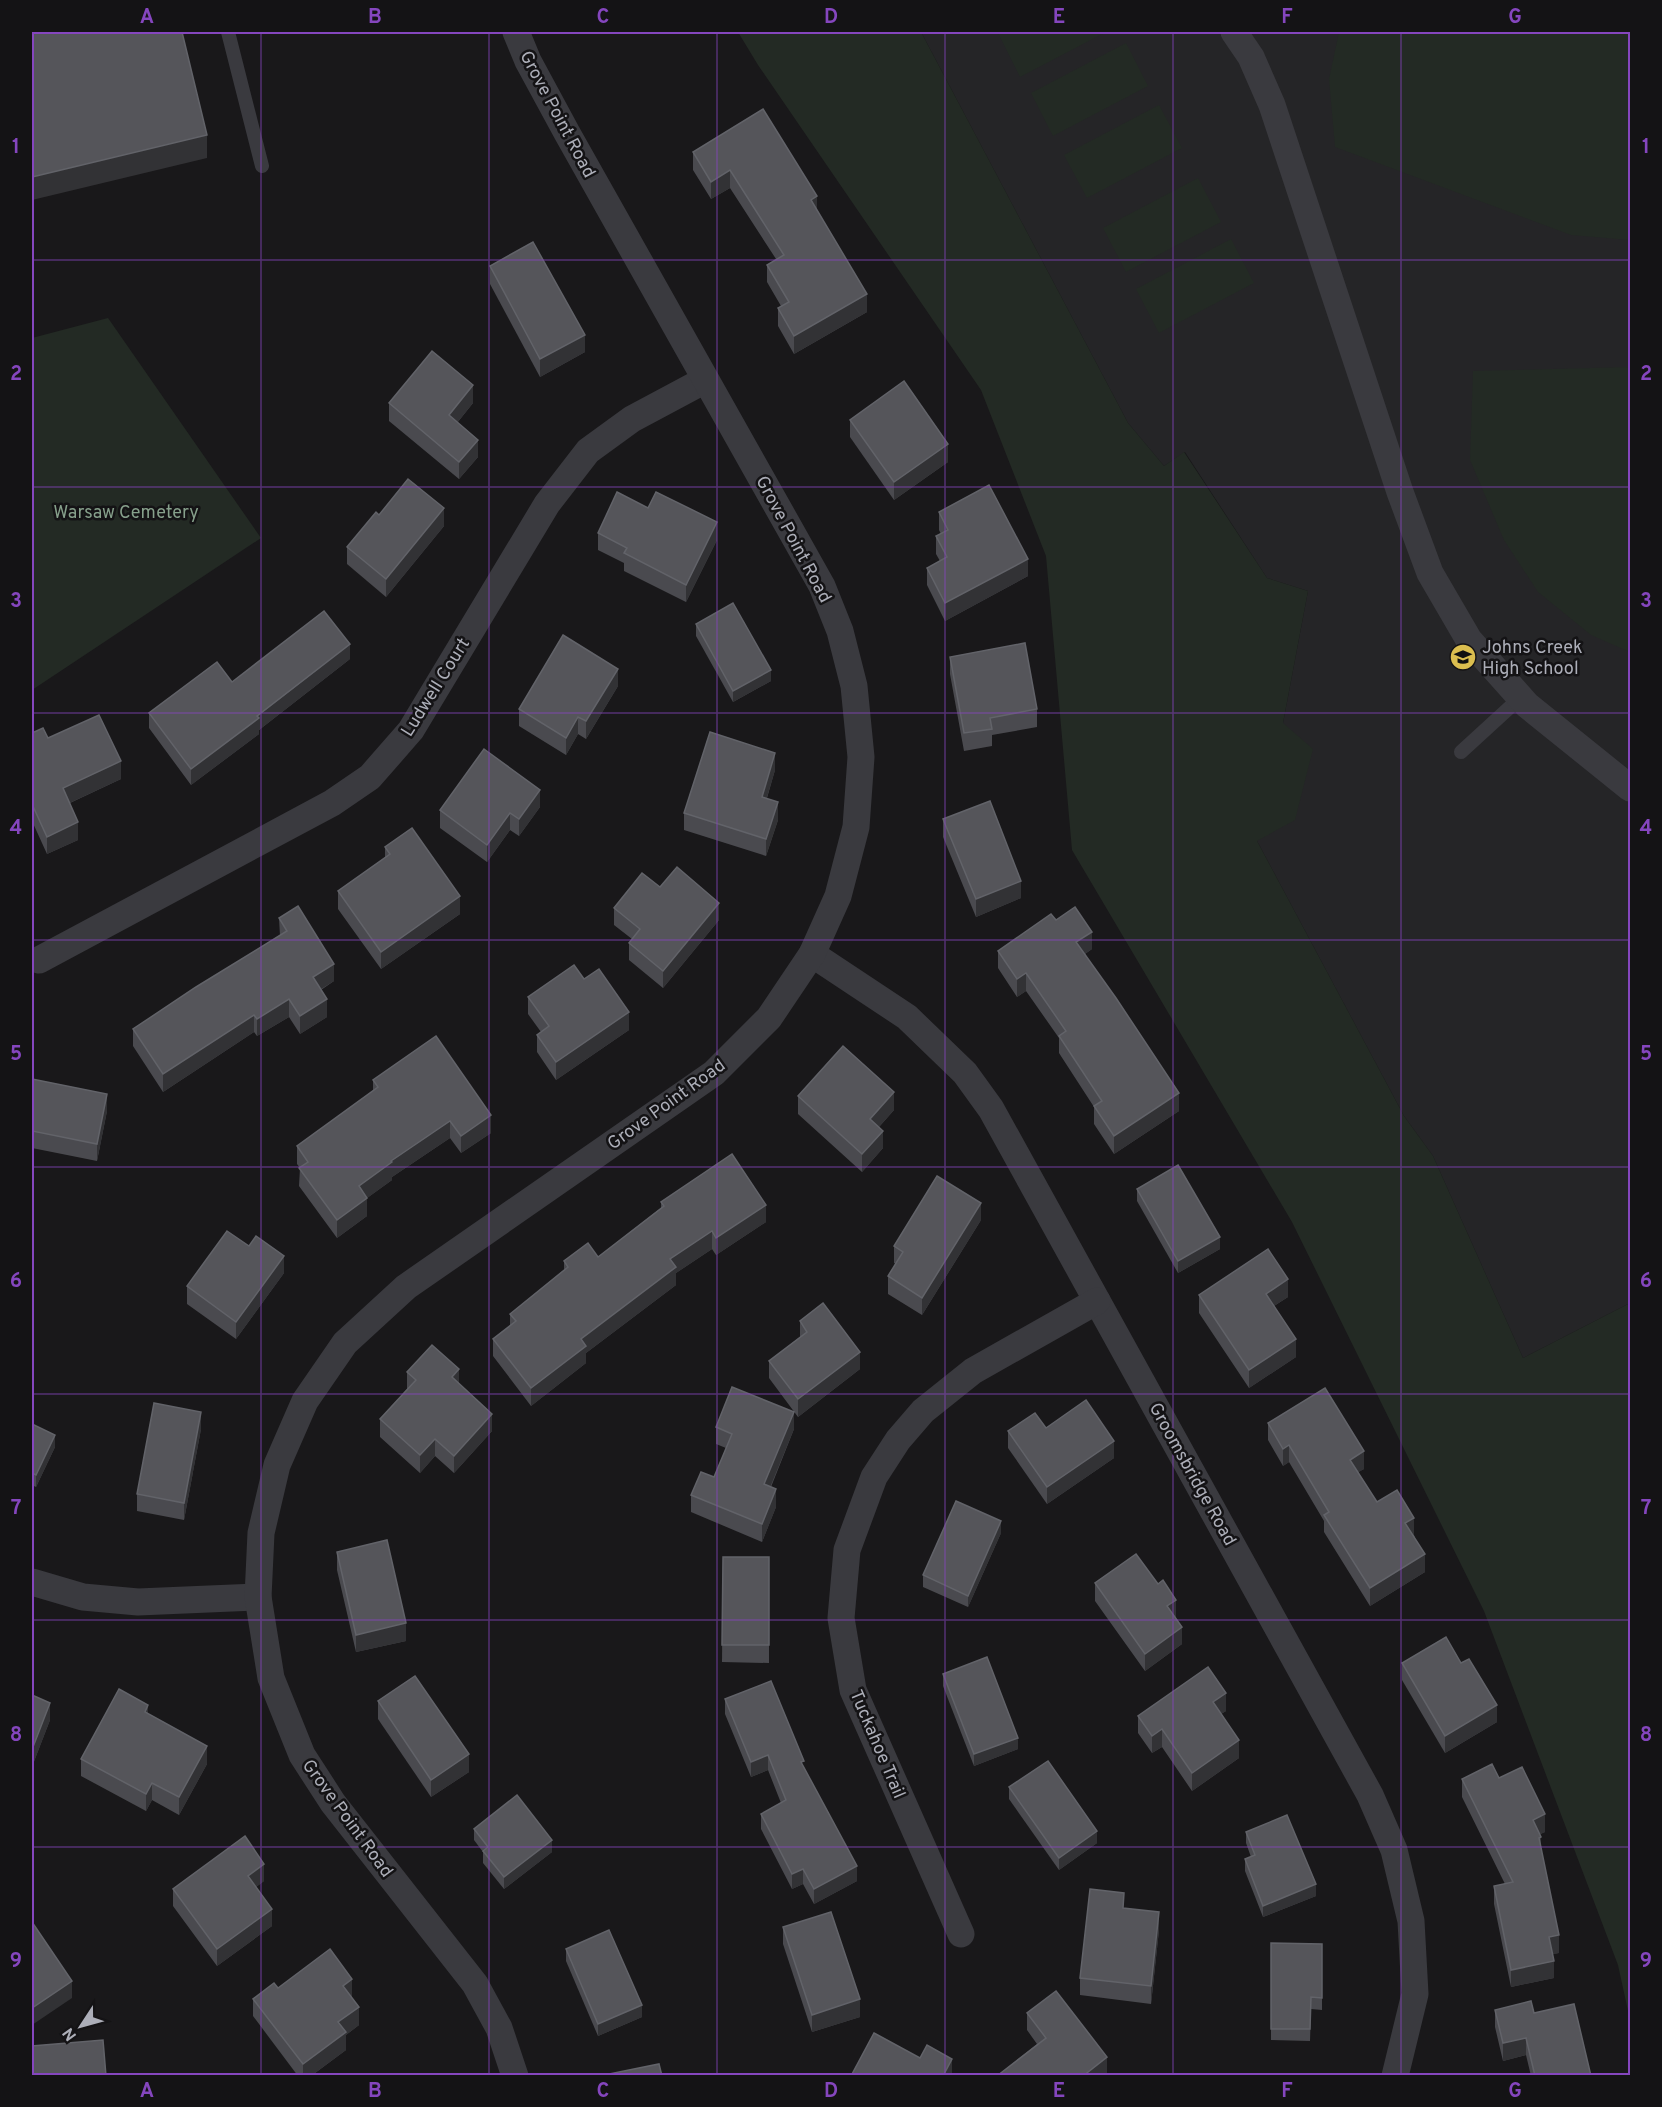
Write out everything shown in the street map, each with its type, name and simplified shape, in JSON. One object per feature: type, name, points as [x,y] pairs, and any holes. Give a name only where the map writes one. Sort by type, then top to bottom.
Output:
[{"type":"street","name":"Grove Point Road","points":[[514,2076],[499,2028],[475,1984],[333,1803],[302,1755],[271,1678],[258,1597],[261,1533],[277,1465],[305,1401],[345,1344],[406,1287],[714,1073],[769,1018],[812,954],[838,896],[856,827],[861,757],[854,686],[840,631],[822,586],[528,61],[516,32]]},
{"type":"street","points":[[1234,32],[1251,57],[1272,105],[1400,492],[1430,573],[1469,640],[1520,698],[1630,788]]},
{"type":"street","name":"Ludwell Court","points":[[39,960],[332,803],[370,777],[411,730],[547,504],[588,451],[632,419],[705,380]]},
{"type":"street","name":"Groomsbridge Road","points":[[812,954],[907,1017],[965,1073],[990,1109],[1370,1795],[1394,1850],[1412,1921],[1415,1994],[1395,2076]]},
{"type":"street","name":"Tuckahoe Trail","points":[[961,1934],[853,1690],[841,1618],[847,1551],[874,1477],[898,1440],[923,1411],[972,1371],[1097,1301]]},
{"type":"street","points":[[32,1582],[83,1597],[138,1602],[258,1597]]},
{"type":"lane","points":[[228,32],[262,166]]},
{"type":"lane","points":[[1461,752],[1520,698]]},
{"type":"shaded area","name":"Johns Creek High School","points":[[921,32],[1630,32],[1630,1303],[1523,1358],[1433,1156],[1404,1116],[1257,841],[1283,723],[1308,591],[1267,578],[1185,452],[1164,466],[1128,423]]},
{"type":"green space","points":[[738,32],[921,32],[1128,423],[1164,466],[1184,452],[1267,578],[1308,591],[1283,723],[1313,749],[1295,820],[1257,841],[1404,1116],[1433,1156],[1523,1358],[1630,1303],[1630,2020],[1618,1965],[1484,1611],[1292,1222],[1072,850],[1046,556],[981,390],[758,65]]},
{"type":"green space","points":[[1106,32],[1020,77],[998,33]]},
{"type":"green space","points":[[1339,32],[1630,32],[1630,240],[1571,235],[1335,147],[1329,79]]},
{"type":"green space","points":[[1126,43],[1148,86],[1053,136],[1031,93]]},
{"type":"green space","points":[[1159,105],[1182,148],[1087,198],[1064,155]]},
{"type":"green space","points":[[1198,178],[1221,222],[1126,272],[1103,228]]},
{"type":"green space","points":[[1231,239],[1254,283],[1159,333],[1136,289]]},
{"type":"green space","name":"Warsaw Cemetery","points":[[108,318],[261,538],[32,690],[32,338]]},
{"type":"green space","points":[[1630,367],[1630,652],[1591,635],[1538,592],[1504,540],[1470,460],[1473,371]]},
{"type":"building","points":[[32,32],[182,32],[207,135],[32,177]]},
{"type":"building","points":[[763,109],[817,196],[811,200],[867,294],[794,336],[778,308],[789,302],[767,265],[784,255],[730,170],[711,182],[693,152]]},
{"type":"building","points":[[533,242],[585,335],[540,359],[490,266]]},
{"type":"building","points":[[432,351],[473,385],[449,415],[478,440],[459,462],[389,403]]},
{"type":"building","points":[[904,381],[948,444],[894,482],[850,420]]},
{"type":"building","points":[[408,479],[444,508],[386,579],[347,547],[376,512],[379,515]]},
{"type":"building","points":[[989,485],[1028,559],[945,603],[927,568],[947,557],[936,536],[948,530],[939,512]]},
{"type":"building","points":[[617,492],[648,508],[656,492],[717,522],[686,585],[624,553],[627,548],[598,533]]},
{"type":"building","points":[[733,603],[771,670],[733,691],[696,624]]},
{"type":"building","points":[[324,611],[350,644],[257,716],[259,718],[191,769],[149,713],[217,662],[232,682]]},
{"type":"building","points":[[563,635],[618,669],[586,721],[578,717],[566,738],[519,709]]},
{"type":"building","points":[[1025,643],[1037,709],[990,718],[992,729],[964,733],[950,657]]},
{"type":"building","points":[[99,715],[121,761],[63,788],[78,822],[47,837],[32,804],[32,733],[43,728],[48,738]]},
{"type":"building","points":[[710,732],[775,753],[762,797],[778,802],[766,839],[684,813]]},
{"type":"building","points":[[484,749],[540,790],[519,819],[510,813],[487,845],[440,810]]},
{"type":"building","points":[[990,801],[1021,881],[976,899],[943,819]]},
{"type":"building","points":[[412,828],[460,896],[381,952],[338,891],[390,854],[385,847]]},
{"type":"building","points":[[677,867],[719,903],[663,971],[629,943],[640,929],[614,908],[642,873],[660,887]]},
{"type":"building","points":[[298,906],[334,964],[313,977],[327,999],[300,1016],[289,999],[257,1019],[254,1015],[163,1074],[133,1029],[287,931],[279,918]]},
{"type":"building","points":[[1075,907],[1092,932],[1076,942],[1179,1093],[1114,1136],[1094,1106],[1102,1101],[1059,1036],[1066,1031],[1026,973],[1017,979],[998,951],[1051,914],[1056,920]]},
{"type":"building","points":[[574,965],[584,979],[599,969],[629,1012],[556,1062],[537,1035],[549,1026],[528,997]]},
{"type":"building","points":[[436,1036],[491,1115],[461,1136],[450,1121],[391,1161],[359,1186],[367,1198],[337,1220],[299,1168],[308,1162],[297,1146],[378,1087],[373,1080]]},
{"type":"building","points":[[843,1046],[894,1092],[870,1119],[883,1131],[862,1154],[798,1096]]},
{"type":"building","points":[[32,1079],[107,1094],[97,1144],[32,1131]]},
{"type":"building","points":[[732,1154],[766,1205],[716,1238],[712,1231],[670,1259],[676,1267],[581,1339],[586,1346],[531,1388],[493,1339],[516,1321],[510,1314],[568,1267],[564,1261],[588,1243],[598,1257],[664,1206],[661,1202]]},
{"type":"building","points":[[1178,1165],[1220,1237],[1178,1261],[1137,1189]]},
{"type":"building","points":[[937,1176],[981,1203],[922,1298],[888,1276],[903,1252],[894,1246]]},
{"type":"building","points":[[227,1231],[249,1246],[256,1236],[284,1256],[236,1322],[187,1286]]},
{"type":"building","points":[[1268,1249],[1288,1279],[1266,1294],[1296,1339],[1249,1370],[1199,1295]]},
{"type":"building","points":[[823,1303],[860,1352],[798,1399],[769,1361],[807,1332],[800,1321]]},
{"type":"building","points":[[432,1345],[459,1369],[452,1377],[492,1414],[454,1456],[435,1439],[420,1455],[380,1419],[416,1380],[407,1372]]},
{"type":"building","points":[[732,1387],[794,1412],[764,1484],[776,1489],[762,1524],[691,1495],[701,1472],[714,1477],[732,1434],[716,1427]]},
{"type":"building","points":[[1325,1388],[1364,1451],[1350,1460],[1377,1502],[1397,1490],[1414,1518],[1405,1523],[1425,1554],[1370,1588],[1324,1515],[1329,1512],[1289,1445],[1283,1449],[1268,1423]]},
{"type":"building","points":[[1086,1400],[1114,1441],[1047,1487],[1008,1431],[1035,1413],[1046,1428]]},
{"type":"building","points":[[154,1403],[201,1412],[184,1503],[137,1494]]},
{"type":"building","points":[[32,1424],[55,1435],[36,1475],[32,1473]]},
{"type":"building","points":[[956,1501],[1001,1521],[968,1596],[923,1575]]},
{"type":"building","points":[[387,1540],[406,1623],[356,1635],[337,1552]]},
{"type":"building","points":[[1136,1554],[1158,1584],[1163,1580],[1176,1600],[1167,1606],[1182,1627],[1145,1654],[1095,1583]]},
{"type":"building","points":[[723,1557],[769,1557],[769,1645],[722,1645]]},
{"type":"building","points":[[1446,1637],[1461,1663],[1469,1659],[1497,1705],[1445,1736],[1402,1663]]},
{"type":"building","points":[[987,1657],[1018,1738],[974,1754],[943,1674]]},
{"type":"building","points":[[1208,1667],[1226,1693],[1213,1702],[1239,1740],[1192,1773],[1162,1729],[1152,1736],[1138,1716]]},
{"type":"building","points":[[415,1676],[469,1754],[431,1780],[378,1701]]},
{"type":"building","points":[[771,1681],[804,1761],[801,1762],[857,1866],[814,1889],[803,1869],[792,1874],[761,1814],[786,1800],[768,1755],[751,1762],[725,1699]]},
{"type":"building","points":[[119,1689],[148,1705],[145,1712],[207,1746],[179,1797],[152,1783],[146,1794],[81,1759]]},
{"type":"building","points":[[32,1695],[50,1703],[33,1747],[32,1746]]},
{"type":"building","points":[[1048,1761],[1097,1831],[1059,1858],[1009,1787]]},
{"type":"building","points":[[1492,1764],[1499,1778],[1522,1767],[1545,1814],[1533,1820],[1541,1837],[1539,1838],[1559,1935],[1549,1937],[1554,1961],[1511,1970],[1494,1886],[1513,1882],[1462,1779]]},
{"type":"building","points":[[517,1795],[552,1840],[504,1877],[483,1851],[488,1847],[474,1829]]},
{"type":"building","points":[[1287,1815],[1316,1884],[1263,1906],[1245,1859],[1255,1855],[1246,1832]]},
{"type":"building","points":[[245,1836],[264,1864],[248,1876],[272,1909],[217,1949],[173,1889]]},
{"type":"building","points":[[1090,1889],[1124,1893],[1123,1908],[1159,1912],[1151,1986],[1080,1978]]},
{"type":"building","points":[[831,1912],[860,1999],[812,2015],[783,1927]]},
{"type":"building","points":[[32,1922],[72,1981],[32,2008]]},
{"type":"building","points":[[609,1930],[642,2005],[598,2024],[566,1949]]},
{"type":"building","points":[[1271,1943],[1322,1944],[1322,1998],[1311,1997],[1310,2029],[1271,2029]]},
{"type":"building","points":[[330,1949],[352,1979],[343,1986],[359,2007],[338,2022],[346,2032],[303,2064],[253,1999],[274,1983],[278,1988]]},
{"type":"building","points":[[1056,1991],[1107,2057],[1083,2076],[997,2076],[1046,2038],[1027,2013]]},
{"type":"building","points":[[1531,2001],[1534,2013],[1574,2004],[1591,2076],[1535,2076],[1526,2038],[1503,2043],[1495,2010]]},
{"type":"building","points":[[874,2033],[920,2058],[927,2045],[952,2059],[943,2076],[851,2076]]},
{"type":"building","points":[[103,2040],[106,2076],[32,2076],[32,2046]]},
{"type":"building","points":[[659,2064],[662,2076],[610,2076],[609,2074]]},
{"type":"place","name":"Johns Creek High School","points":[[1463,657]]}]
